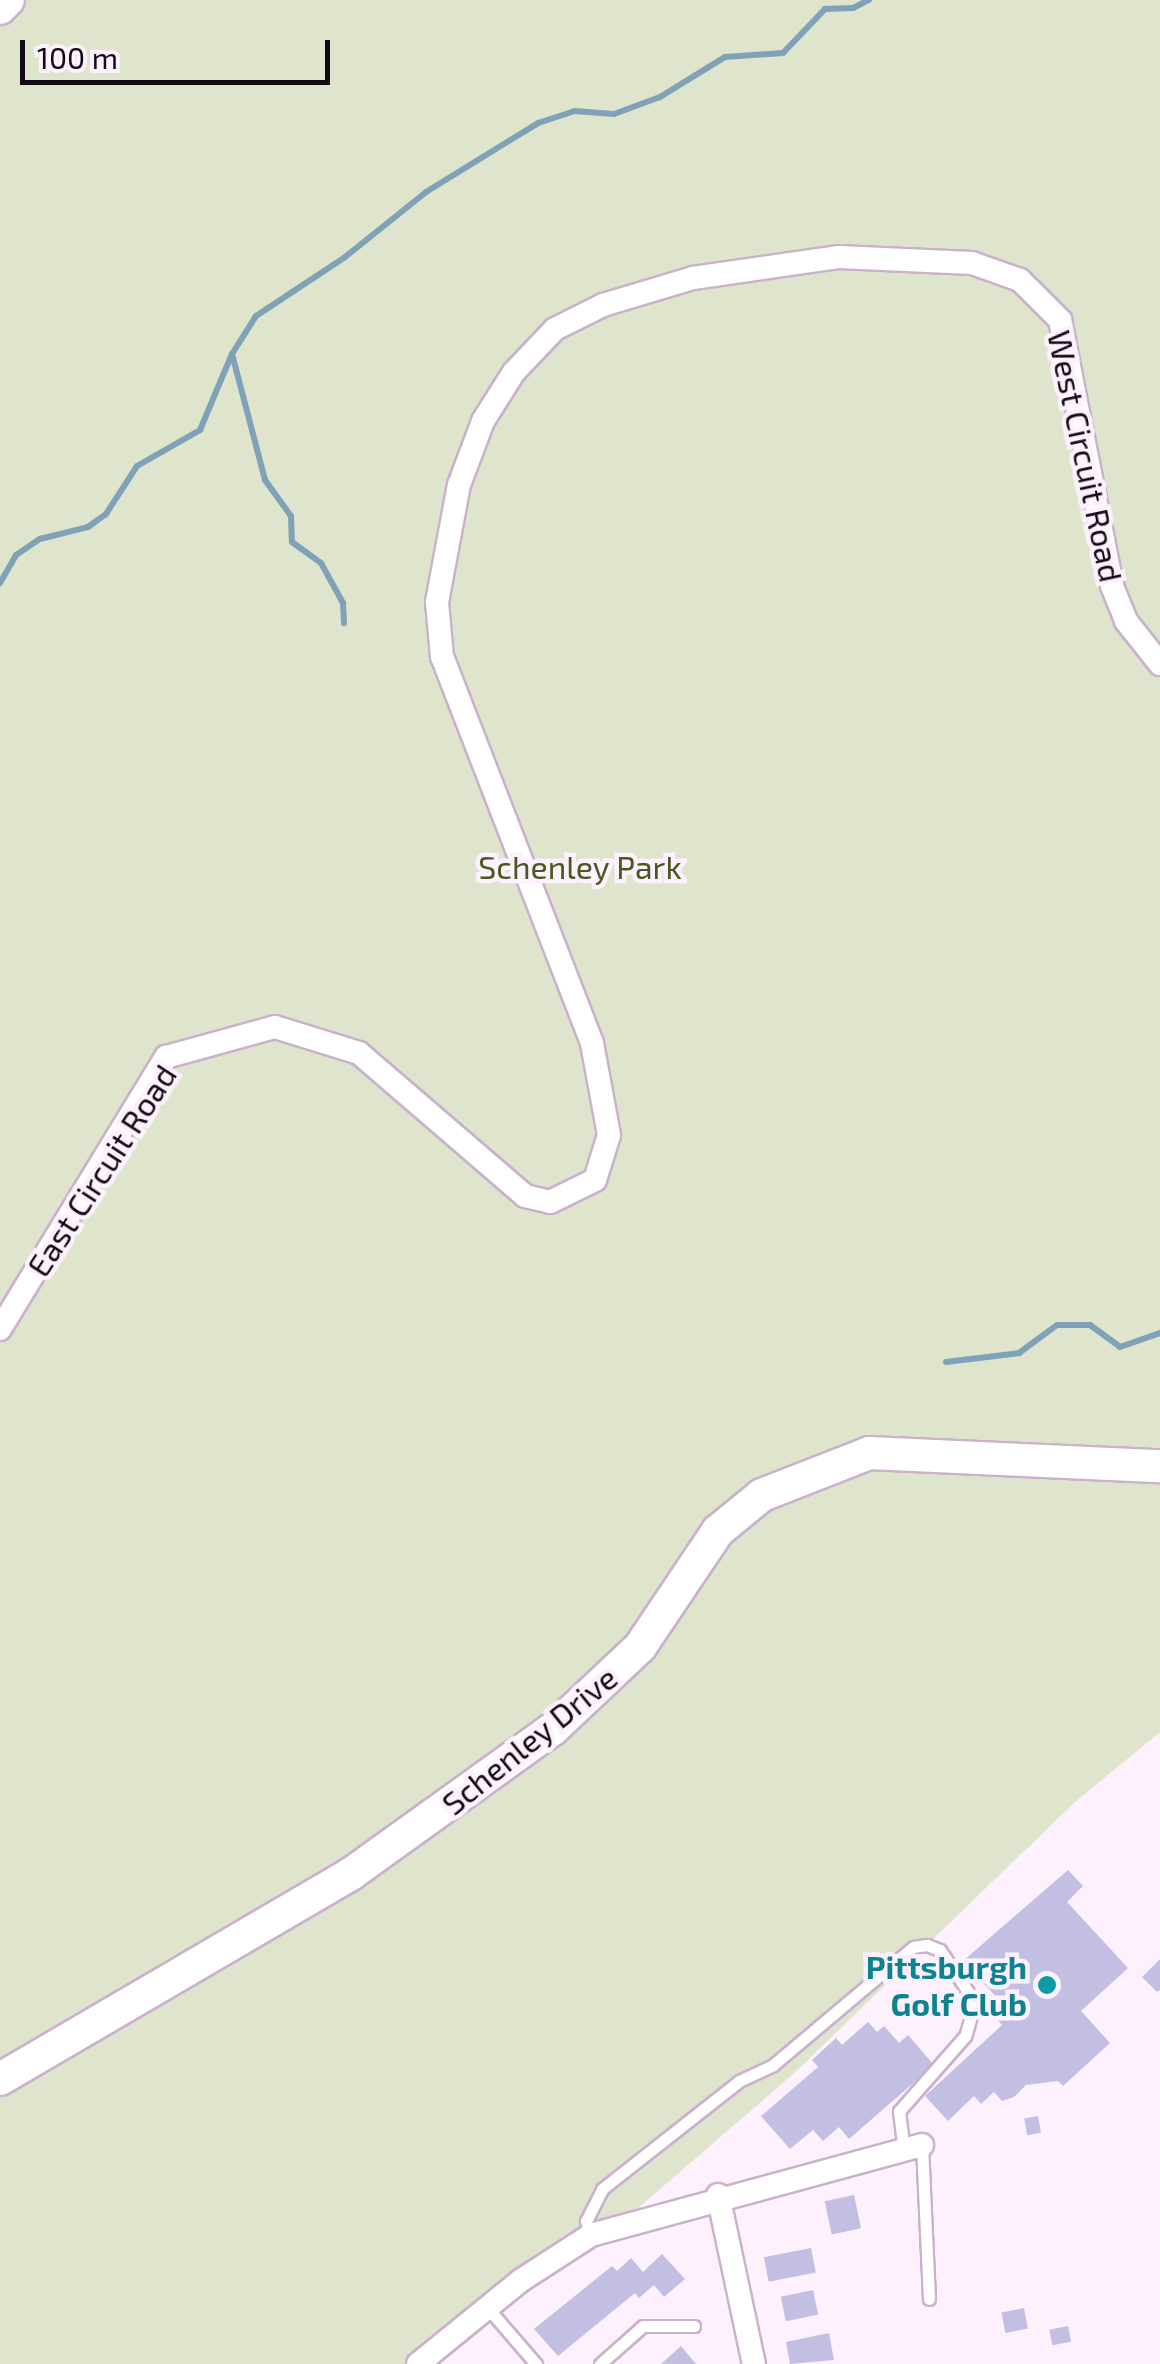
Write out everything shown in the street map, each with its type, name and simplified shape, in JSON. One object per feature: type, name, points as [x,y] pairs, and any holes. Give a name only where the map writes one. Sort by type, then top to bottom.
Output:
[{"type":"street","points":[[0,8],[8,0]]},
{"type":"street","name":"West Circuit Road","points":[[525,1196],[550,1202],[596,1180],[606,1160],[606,1106],[592,1043],[545,911],[442,656],[437,602],[459,485],[482,421],[514,372],[555,329],[604,305],[692,278],[838,257],[972,263],[1020,280],[1060,320],[1112,586],[1126,621],[1160,664]]},
{"type":"street","name":"East Circuit Road","points":[[0,1329],[166,1057],[275,1027],[360,1054],[525,1196]]},
{"type":"street","name":"Schenley Drive","points":[[0,2079],[351,1874],[553,1729],[640,1647],[718,1531],[762,1495],[868,1453],[1160,1466]]},
{"type":"street","points":[[418,2364],[486,2306],[590,2235],[718,2196],[913,2147]]},
{"type":"street","points":[[718,2196],[754,2364]]},
{"type":"lane","points":[[590,2235],[586,2221],[602,2189],[739,2082],[774,2065],[914,1946],[927,1945],[940,1950],[976,2002],[965,2036],[899,2111],[913,2147],[929,2299]]},
{"type":"lane","points":[[486,2306],[536,2364]]},
{"type":"lane","points":[[600,2364],[643,2326],[694,2326]]},
{"type":"green space","name":"Schenley Park","points":[[0,0],[1160,0],[1160,1732],[1075,1802],[791,2076],[602,2239],[418,2364],[0,2364]]},
{"type":"building","name":"Pittsburgh Golf Club","points":[[1068,1870],[1083,1886],[1067,1902],[1128,1968],[1081,2011],[1110,2043],[1063,2086],[1058,2081],[1026,2085],[1014,2097],[1002,2101],[994,2092],[981,2104],[974,2096],[948,2121],[925,2096],[1002,2025],[991,2012],[1001,2002],[963,1961]]},
{"type":"building","points":[[1160,1959],[1160,1990],[1157,1992],[1142,1977]]},
{"type":"building","name":"Pittsburgh Golf Club","points":[[868,2022],[877,2032],[884,2026],[899,2043],[908,2035],[934,2065],[849,2139],[839,2127],[823,2141],[813,2130],[790,2149],[761,2116],[818,2067],[812,2060],[836,2038],[842,2045]]},
{"type":"building","points":[[1038,2116],[1041,2133],[1027,2135],[1024,2118]]},
{"type":"building","points":[[854,2195],[861,2228],[832,2234],[825,2201]]},
{"type":"building","points":[[811,2248],[816,2273],[769,2282],[764,2257]]},
{"type":"building","points":[[662,2254],[685,2279],[664,2297],[654,2285],[639,2298],[635,2293],[558,2356],[534,2329],[612,2266],[617,2271],[631,2258],[643,2272]]},
{"type":"building","points":[[813,2290],[818,2314],[786,2321],[781,2297]]},
{"type":"building","points":[[1024,2308],[1028,2329],[1005,2333],[1001,2312]]},
{"type":"building","points":[[1068,2326],[1071,2342],[1052,2345],[1049,2330]]},
{"type":"building","points":[[829,2333],[834,2360],[790,2364],[786,2342]]},
{"type":"building","points":[[681,2346],[696,2364],[661,2364]]},
{"type":"waterway","points":[[0,583],[16,555],[40,539],[88,527],[106,514],[137,466],[200,430],[232,354],[256,316],[345,257],[426,192],[538,123],[574,111],[614,114],[660,97],[725,57],[783,53],[825,9],[853,8],[869,0]]},
{"type":"waterway","points":[[232,354],[265,480],[291,516],[292,542],[321,563],[343,603],[344,623]]},
{"type":"waterway","points":[[946,1362],[1019,1353],[1057,1325],[1090,1325],[1120,1347],[1160,1333]]},
{"type":"place","name":"Pittsburgh Golf Club","points":[[1047,1985]]}]
